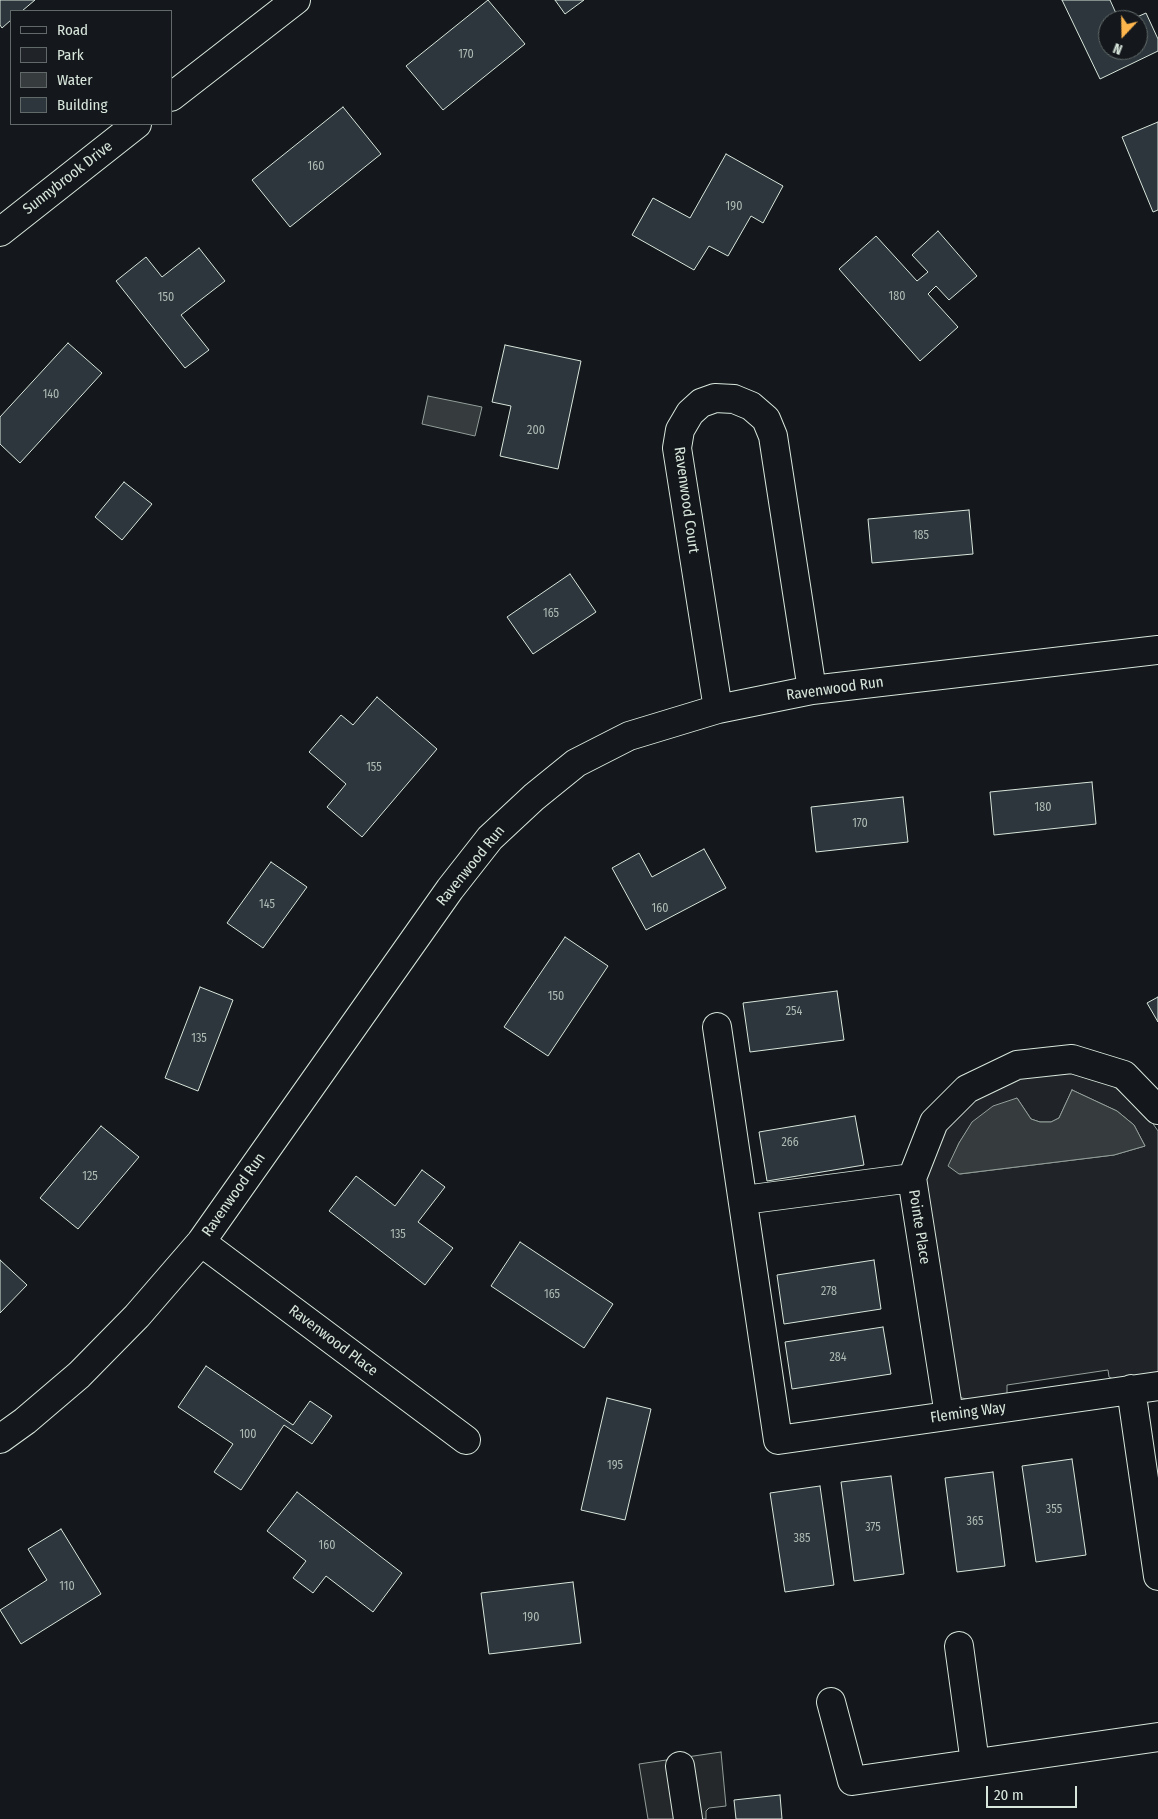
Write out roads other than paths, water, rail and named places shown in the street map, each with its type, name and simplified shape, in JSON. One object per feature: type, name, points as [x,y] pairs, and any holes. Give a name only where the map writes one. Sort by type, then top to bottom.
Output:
[{"type":"street","points":[[172,96],[296,0]]},
{"type":"street","name":"Sunnybrook Drive","points":[[0,232],[136,125]]},
{"type":"street","name":"Ravenwood Court","points":[[718,709],[677,448],[680,430],[690,413],[701,403],[715,398],[734,400],[751,406],[766,419],[773,436],[812,690]]},
{"type":"street","name":"Ravenwood Run","points":[[0,1439],[25,1421],[79,1375],[137,1316],[201,1242],[450,889],[490,838],[534,797],[576,763],[629,736],[718,709],[812,690],[1158,650]]},
{"type":"street","points":[[717,1026],[744,1200],[912,1178]]},
{"type":"street","name":"Pointe Place","points":[[949,1415],[912,1178],[934,1122],[967,1089],[1017,1065],[1072,1059],[1124,1075],[1158,1110]]},
{"type":"street","name":"Fleming Way","points":[[744,1200],[778,1440],[1158,1386]]},
{"type":"street","name":"Ravenwood Place","points":[[201,1242],[466,1440]]},
{"type":"street","points":[[1131,1390],[1158,1576]]},
{"type":"street","points":[[959,1646],[975,1763]]},
{"type":"street","points":[[832,1702],[852,1781],[1158,1737]]},
{"type":"street","points":[[680,1766],[688,1819]]},
{"type":"water","points":[[428,396],[482,407],[475,436],[422,424]]},
{"type":"water","points":[[1072,1090],[1117,1111],[1134,1125],[1145,1146],[1114,1155],[959,1174],[948,1166],[972,1122],[993,1106],[1017,1098],[1031,1119],[1040,1122],[1051,1122],[1059,1118]]}]
